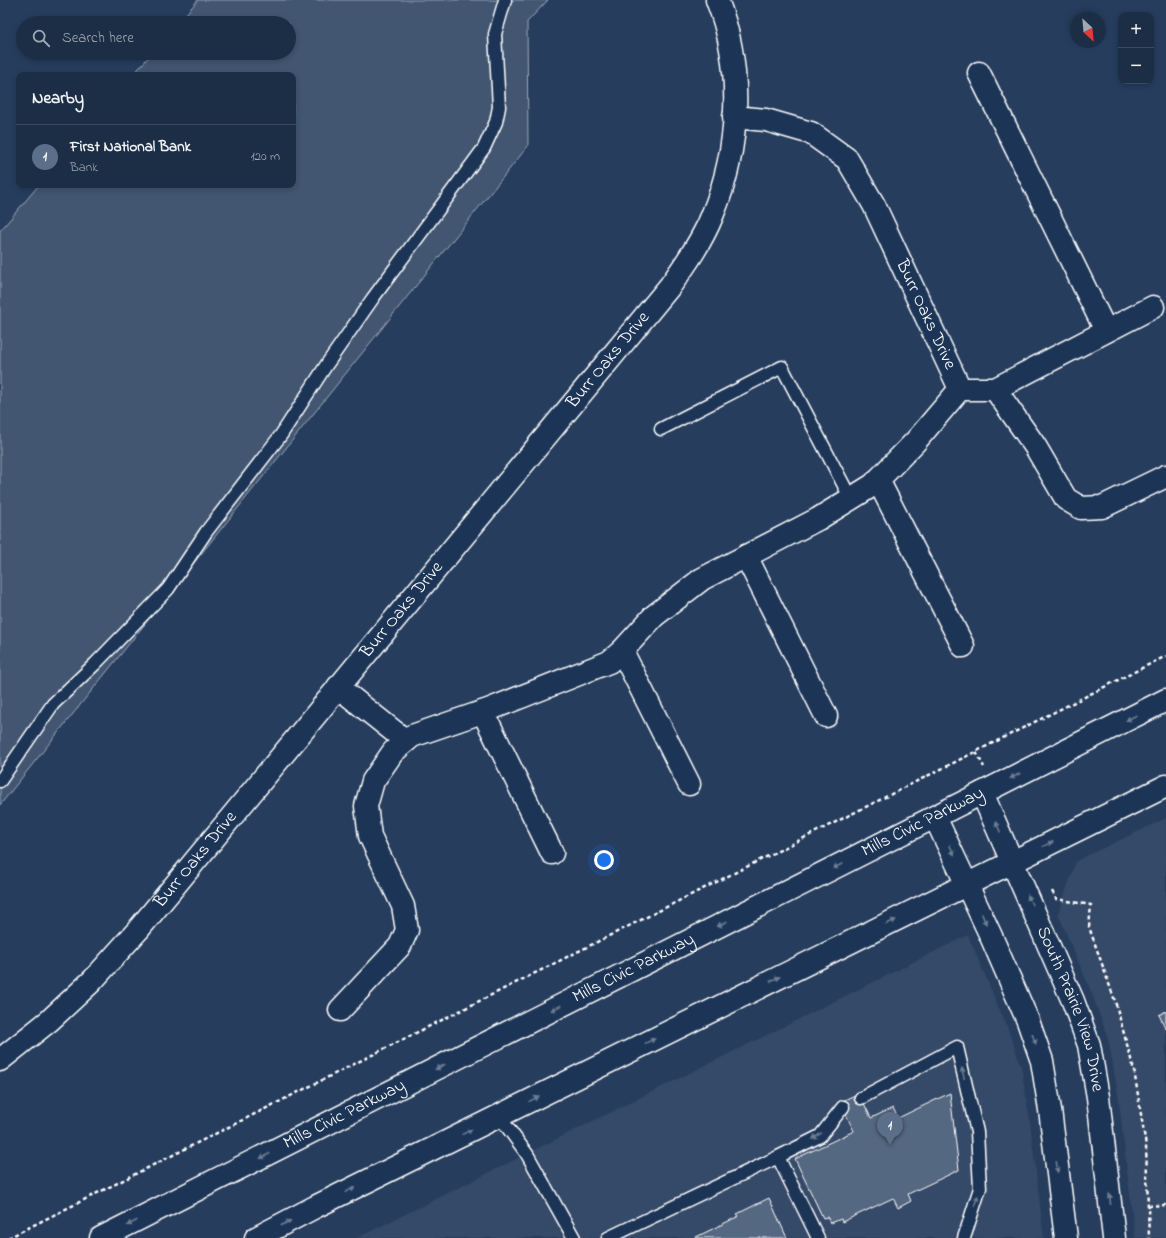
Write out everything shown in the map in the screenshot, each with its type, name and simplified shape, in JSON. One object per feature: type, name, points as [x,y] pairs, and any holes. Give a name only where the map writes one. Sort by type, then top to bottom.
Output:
[{"type":"street","name":"Burr Oaks Drive","points":[[0,1060],[49,1021],[102,970],[138,930],[670,286],[692,255],[712,217],[726,177],[734,134],[735,85],[730,43],[717,0]]},
{"type":"street","points":[[979,73],[1106,331]]},
{"type":"street","name":"Burr Oaks Drive","points":[[734,117],[766,120],[811,133],[846,159],[874,205],[960,389]]},
{"type":"street","name":"Burr Oaks Drive","points":[[340,1010],[400,946],[407,930],[403,906],[370,836],[366,806],[373,781],[393,752],[412,736],[482,712],[609,662],[622,651],[654,616],[702,579],[818,519],[851,499],[878,480],[915,442],[960,389],[995,389],[1153,307]]},
{"type":"street","points":[[995,389],[1035,446],[1066,499],[1081,508],[1102,507],[1166,476]]},
{"type":"street","points":[[878,480],[963,646]]},
{"type":"street","points":[[746,556],[826,716]]},
{"type":"street","points":[[622,651],[689,784]]},
{"type":"street","points":[[338,687],[406,741]]},
{"type":"street","name":"Mills Civic Parkway","points":[[101,1238],[935,817],[985,783],[1166,700]]},
{"type":"street","points":[[482,712],[552,852]]},
{"type":"street","name":"South Prairie View Drive","points":[[985,783],[1013,861],[1073,1001],[1088,1044],[1098,1097],[1114,1238]]},
{"type":"street","points":[[256,1238],[1166,786]]},
{"type":"street","points":[[935,817],[968,884],[1028,1021],[1042,1061],[1050,1110],[1066,1238]]},
{"type":"lane","points":[[0,781],[53,704],[135,624],[168,589],[206,532],[281,435],[327,364],[373,298],[484,148],[496,122],[499,107],[495,34],[505,0]]},
{"type":"lane","points":[[661,430],[782,367],[851,499]]},
{"type":"lane","points":[[861,1098],[957,1046],[977,1132],[980,1188],[964,1238]]},
{"type":"lane","points":[[608,1238],[820,1136],[843,1107]]},
{"type":"lane","points":[[499,1116],[527,1154],[574,1238]]},
{"type":"lane","points":[[778,1157],[818,1238]]},
{"type":"path","points":[[8,1238],[1166,656]]},
{"type":"path","points":[[976,752],[985,783]]},
{"type":"path","points":[[1056,899],[1091,905],[1090,927],[1116,1001],[1134,1070],[1146,1146],[1149,1238]]},
{"type":"path","points":[[1148,1206],[1166,1205]]},
{"type":"shaded area","points":[[198,0],[548,0],[527,22],[528,146],[0,805],[0,231],[36,188],[296,188],[296,72],[136,72],[146,60],[296,60],[296,16],[184,16]]},
{"type":"shaded area","points":[[1166,818],[1166,1238],[1135,1238],[1118,1094],[1108,1039],[1092,994],[1058,914],[1076,861]]},
{"type":"shaded area","points":[[968,935],[1008,1029],[1021,1066],[1029,1114],[1044,1238],[357,1238]]},
{"type":"building","points":[[1166,1011],[1166,1029],[1159,1015]]},
{"type":"building","points":[[859,1093],[871,1118],[893,1108],[898,1118],[950,1093],[959,1170],[908,1194],[911,1201],[898,1208],[893,1198],[842,1222],[841,1219],[831,1223],[827,1217],[823,1218],[795,1159],[854,1131],[840,1102]]},
{"type":"building","points":[[769,1198],[787,1238],[694,1238],[739,1216],[737,1214]]},
{"type":"place","name":"First National Bank","points":[[890,1145]]}]
